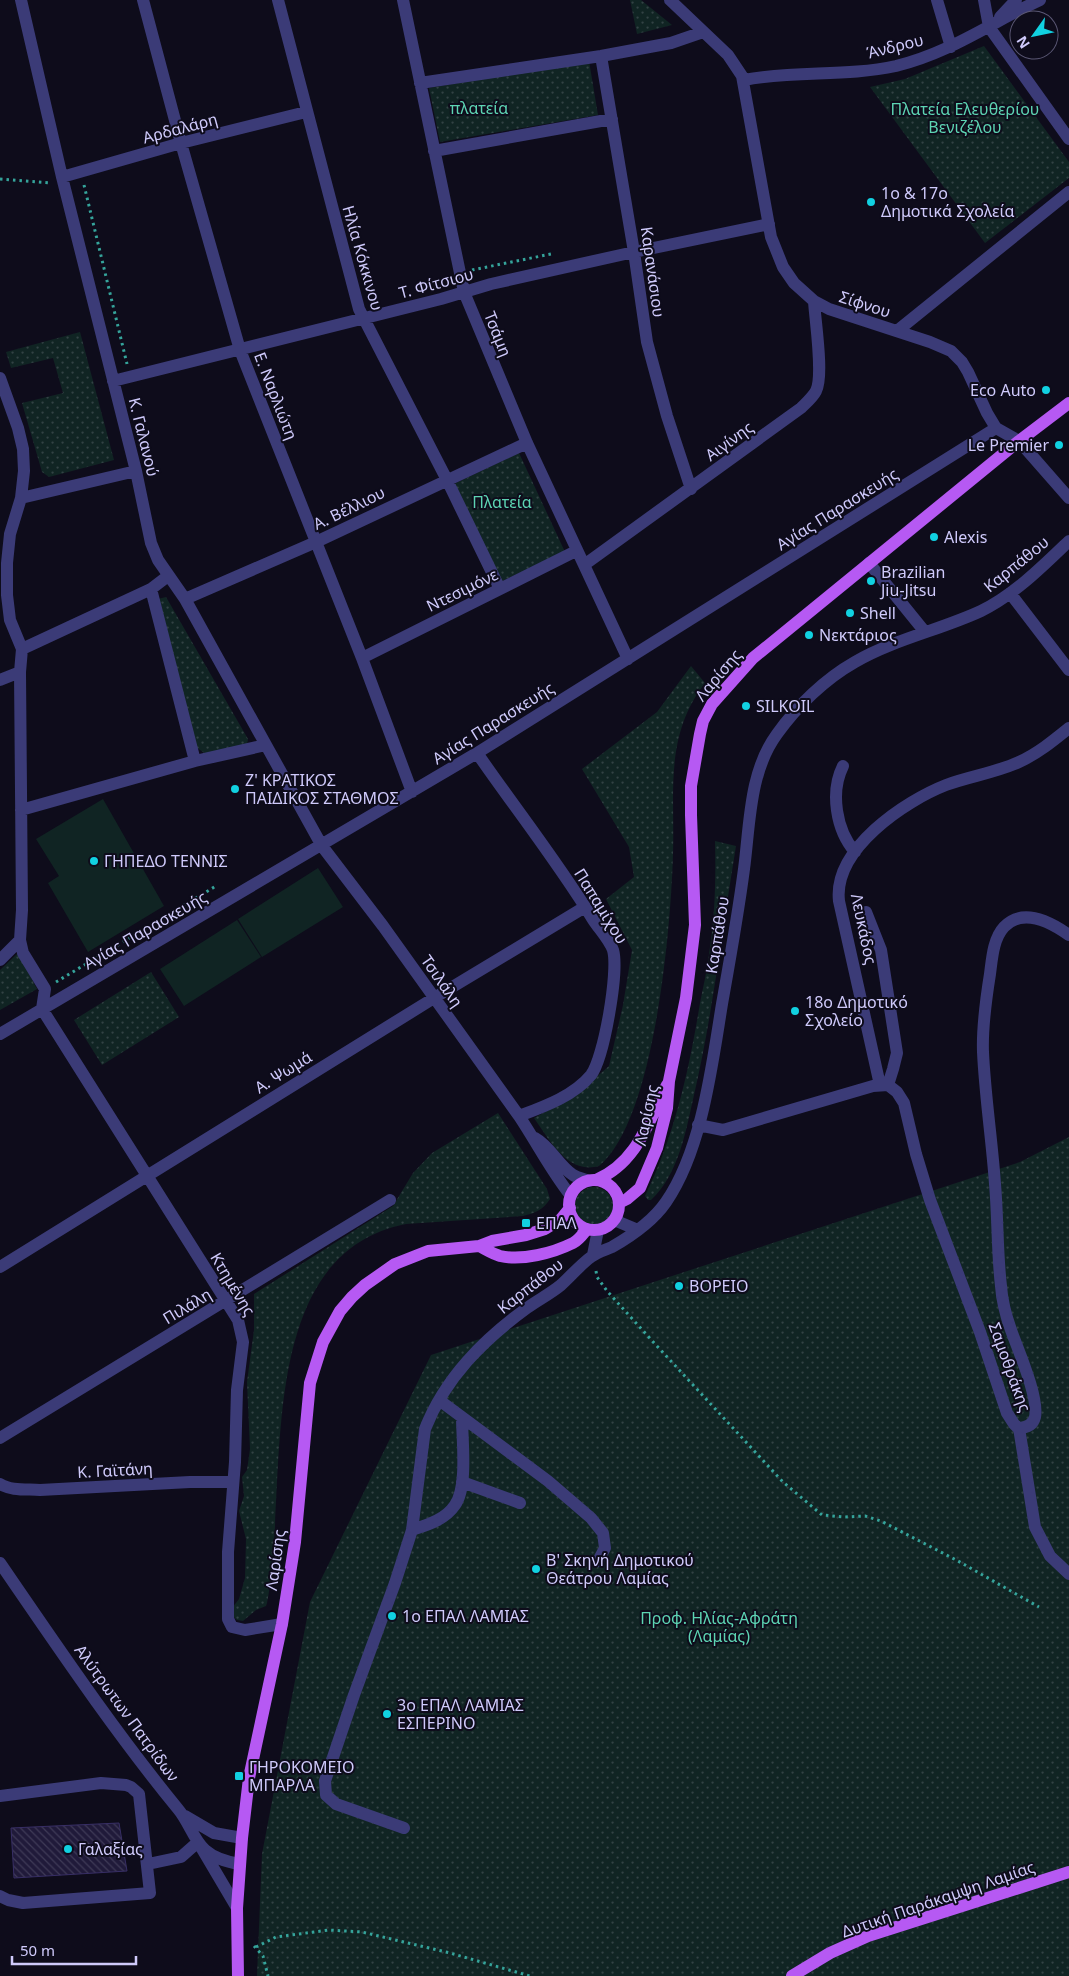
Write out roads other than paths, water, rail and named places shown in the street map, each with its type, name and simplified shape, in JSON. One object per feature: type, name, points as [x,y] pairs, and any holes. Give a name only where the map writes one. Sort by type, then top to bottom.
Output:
[{"type":"main road","name":"Λαρίσης","points":[[619,1203],[626,1200],[640,1188],[655,1154],[663,1129],[669,1081],[686,998],[693,950],[695,892],[691,796],[694,766],[703,721],[712,704],[753,658],[1069,402]]},
{"type":"main road","name":"Λαρίσης","points":[[592,1180],[618,1168],[634,1149],[669,1081]]},
{"type":"main road","points":[[592,1180],[604,1182],[612,1187],[617,1194],[619,1203],[618,1212],[614,1220],[607,1227],[593,1230],[575,1221],[570,1202],[578,1186],[592,1180]]},
{"type":"main road","name":"Λαρίσης","points":[[238,1976],[240,1864],[249,1778],[282,1624],[295,1542],[310,1383],[319,1351],[330,1327],[352,1297],[382,1272],[395,1264],[428,1251],[479,1246],[492,1241],[526,1235],[545,1229],[561,1219],[570,1202]]},
{"type":"main road","name":"Λαρίσης","points":[[479,1246],[499,1256],[517,1257],[533,1255],[575,1242],[593,1230]]},
{"type":"main road","name":"Δυτική Παράκαμψη Λαμίας","points":[[792,1976],[830,1953],[868,1936],[1069,1872]]},
{"type":"street","name":"Κ. Γαλανού","points":[[21,0],[63,180],[136,471],[151,543],[158,560],[185,599],[322,846]]},
{"type":"street","name":"Ε. Ναρλιώτη","points":[[143,0],[181,144],[240,350],[362,658],[412,792]]},
{"type":"street","name":"Ηλία Κόκκινου","points":[[278,0],[352,287],[363,318],[447,480],[500,589]]},
{"type":"street","name":"Τσάμη","points":[[403,0],[464,292],[527,443],[628,659]]},
{"type":"street","points":[[937,0],[951,47]]},
{"type":"street","points":[[984,0],[990,27],[1069,139]]},
{"type":"street","points":[[990,27],[1016,0]]},
{"type":"street","name":"Άνδρου","points":[[744,80],[867,71],[896,66],[951,47],[1040,0]]},
{"type":"street","points":[[676,2],[703,32],[728,55],[744,80]]},
{"type":"street","points":[[420,83],[601,56],[671,43],[703,32]]},
{"type":"street","name":"Καρανάσιου","points":[[601,56],[647,342],[667,416],[691,489]]},
{"type":"street","name":"Σίφνου","points":[[744,80],[771,237],[788,276],[814,301],[840,314],[942,346],[958,357],[968,372],[996,428]]},
{"type":"street","name":"Αρδαλάρη","points":[[63,180],[181,144],[306,112]]},
{"type":"street","points":[[434,151],[612,119]]},
{"type":"street","points":[[896,331],[1069,192]]},
{"type":"street","name":"Τ. Φίτσιου","points":[[113,381],[441,300],[491,284],[769,224]]},
{"type":"street","name":"Αιγίνης","points":[[584,565],[801,408],[816,391],[819,378],[814,301]]},
{"type":"street","points":[[0,378],[24,449],[21,498],[10,534],[7,595],[10,620],[22,649],[20,672],[22,810],[22,910],[20,940],[24,953],[45,989],[42,1009]]},
{"type":"street","points":[[996,428],[1019,441],[1069,498]]},
{"type":"street","name":"Αγίας Παρασκευής","points":[[0,1034],[477,753],[996,428]]},
{"type":"street","name":"Α. Βέλλιου","points":[[185,599],[316,542],[527,443]]},
{"type":"street","points":[[21,498],[136,471]]},
{"type":"street","name":"Καρπάθου","points":[[404,1828],[336,1804],[326,1794],[325,1781],[412,1530],[425,1429],[439,1400],[456,1372],[487,1340],[524,1310],[560,1285],[593,1255],[611,1247],[652,1219],[662,1208],[676,1186],[688,1160],[698,1125],[714,1052],[735,933],[754,791],[762,757],[777,734],[800,706],[837,674],[857,661],[925,632],[980,612],[1010,593],[1069,541]]},
{"type":"street","name":"Ντεσιμόνε","points":[[362,658],[576,551]]},
{"type":"street","points":[[870,563],[925,632]]},
{"type":"street","points":[[22,649],[151,588],[168,576]]},
{"type":"street","points":[[151,588],[195,761]]},
{"type":"street","points":[[1010,593],[1069,670]]},
{"type":"street","points":[[0,680],[20,672]]},
{"type":"street","name":"Λευκάδος","points":[[884,1085],[839,898],[839,883],[842,874],[856,852],[881,824],[914,800],[948,784],[995,771],[1018,762],[1037,752],[1069,728]]},
{"type":"street","points":[[22,810],[195,761],[266,746]]},
{"type":"street","name":"Παπαμίχου","points":[[477,753],[612,948],[614,962],[611,1003],[599,1059],[593,1072],[582,1084],[547,1105],[519,1116]]},
{"type":"street","points":[[843,766],[837,780],[837,805],[844,837],[856,852]]},
{"type":"street","name":"Τσιλάλη","points":[[322,846],[383,926],[532,1136]]},
{"type":"street","name":"Α. Ψωμά","points":[[0,1267],[434,998],[585,907]]},
{"type":"street","name":"Λευκάδος","points":[[866,912],[881,950],[897,1053],[893,1070],[884,1085]]},
{"type":"street","name":"Σαμοθράκης","points":[[884,1085],[897,1092],[904,1103],[916,1154],[930,1200],[980,1332],[1007,1413],[1019,1428],[1028,1427],[1033,1422],[1036,1412],[1028,1378],[1010,1328],[1001,1287],[997,1252],[996,1185],[983,1052],[987,989],[998,936],[1010,922],[1033,918],[1044,920],[1069,935]]},
{"type":"street","points":[[0,960],[20,940]]},
{"type":"street","name":"Κτημένης","points":[[42,1009],[238,1320],[243,1342],[237,1390],[234,1482],[228,1552],[228,1619],[232,1627],[245,1630],[282,1624]]},
{"type":"street","points":[[698,1125],[723,1130],[884,1085]]},
{"type":"street","points":[[532,1136],[544,1142],[574,1176],[592,1180]]},
{"type":"street","points":[[532,1136],[570,1202]]},
{"type":"street","name":"Πιλάλη","points":[[0,1438],[390,1200]]},
{"type":"street","points":[[614,1220],[638,1230]]},
{"type":"street","points":[[593,1230],[593,1255]]},
{"type":"street","points":[[439,1400],[548,1481],[591,1518],[603,1533],[604,1548],[598,1561]]},
{"type":"street","points":[[412,1530],[432,1523],[448,1513],[460,1497],[462,1482],[462,1417]]},
{"type":"street","points":[[1019,1428],[1035,1527],[1050,1556],[1069,1574]]},
{"type":"street","name":"Κ. Γαϊτάνη","points":[[0,1484],[18,1489],[40,1490],[234,1482]]},
{"type":"street","points":[[462,1482],[520,1503]]},
{"type":"street","name":"Αλύτρωτων Πατρίδων","points":[[0,1563],[120,1735],[183,1815],[198,1842],[216,1858],[240,1864]]},
{"type":"street","points":[[0,1581],[13,1582]]},
{"type":"street","points":[[0,1796],[101,1783],[131,1786],[139,1794],[150,1893],[23,1902],[8,1900],[0,1896]]},
{"type":"street","points":[[183,1815],[214,1833],[242,1838]]},
{"type":"street","points":[[148,1864],[182,1857],[198,1842],[238,1908]]},
{"type":"place","name":"1ο & 17ο Δημοτικά Σχολεία","points":[[871,202]]},
{"type":"place","name":"Eco Auto","points":[[1046,390]]},
{"type":"place","name":"Le Premier","points":[[1059,445]]},
{"type":"place","name":"Alexis","points":[[934,537]]},
{"type":"place","name":"Brazilian Jiu-Jitsu","points":[[871,581]]},
{"type":"place","name":"Shell","points":[[850,613]]},
{"type":"place","name":"Νεκτάριος","points":[[809,635]]},
{"type":"place","name":"SILKOIL","points":[[746,706]]},
{"type":"place","name":"Ζ' ΚΡΑΤΙΚΟΣ ΠΑΙΔΙΚΟΣ ΣΤΑΘΜΟΣ","points":[[235,789]]},
{"type":"place","name":"ΓΗΠΕΔΟ ΤΕΝΝΙΣ","points":[[94,861]]},
{"type":"place","name":"18ο Δημοτικό Σχολείο","points":[[795,1011]]},
{"type":"place","name":"ΕΠΑΛ","points":[[526,1223]]},
{"type":"place","name":"ΒΟΡΕΙΟ","points":[[679,1286]]},
{"type":"place","name":"Β' Σκηνή Δημοτικού Θεάτρου Λαμίας","points":[[536,1569]]},
{"type":"place","name":"1ο ΕΠΑΛ ΛΑΜΙΑΣ","points":[[392,1616]]},
{"type":"place","name":"3ο ΕΠΑΛ ΛΑΜΙΑΣ ΕΣΠΕΡΙΝΟ","points":[[387,1714]]},
{"type":"place","name":"ΓΗΡΟΚΟΜΕΙΟ ΜΠΑΡΛΑ","points":[[239,1776]]},
{"type":"place","name":"Γαλαξίας","points":[[68,1849]]},
{"type":"park label","name":"πλατεία","points":[[479,108]]},
{"type":"park label","name":"Πλατεία Ελευθερίου Βενιζέλου","points":[[965,118]]},
{"type":"park label","name":"Πλατεία","points":[[502,502]]},
{"type":"park label","name":"Προφ. Ηλίας-Αφράτη (Λαμίας)","points":[[719,1627]]}]
